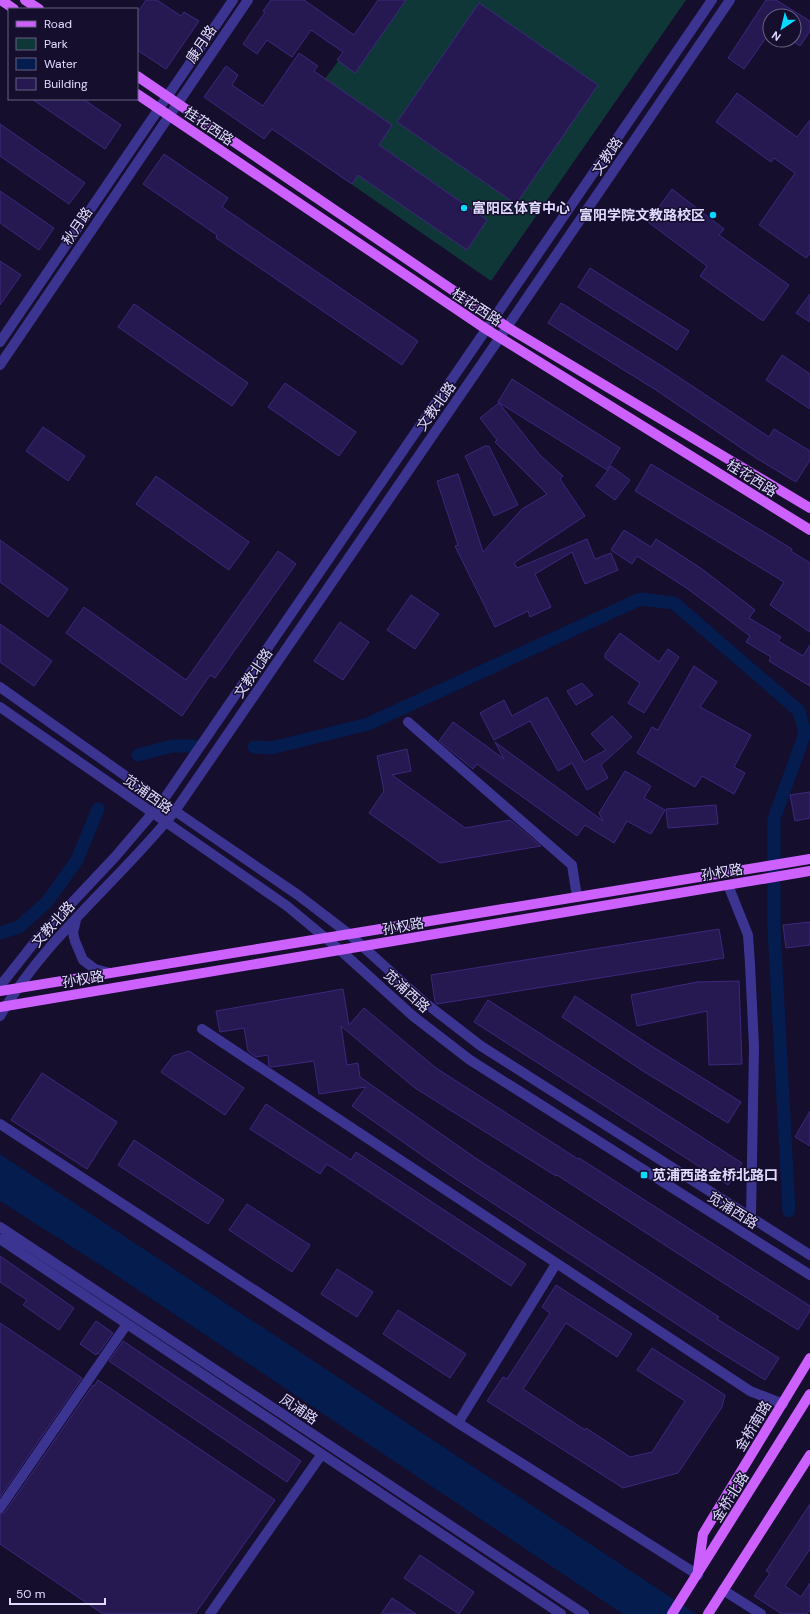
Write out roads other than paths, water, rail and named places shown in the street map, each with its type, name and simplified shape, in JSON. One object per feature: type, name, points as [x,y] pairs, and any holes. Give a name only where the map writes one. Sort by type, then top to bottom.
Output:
[{"type":"main road","points":[[2,0],[13,8]]},
{"type":"main road","points":[[26,0],[38,8]]},
{"type":"main road","name":"桂花西路","points":[[138,77],[507,328],[810,508]]},
{"type":"main road","name":"桂花西路","points":[[138,95],[486,329],[810,530]]},
{"type":"main road","name":"孙权路","points":[[0,991],[810,859]]},
{"type":"main road","name":"孙权路","points":[[3,1006],[363,947],[810,871]]},
{"type":"main road","name":"金桥南路","points":[[698,1575],[703,1534],[810,1358]]},
{"type":"main road","name":"金桥北路","points":[[672,1614],[698,1575],[810,1394]]},
{"type":"main road","points":[[710,1611],[810,1455]]},
{"type":"street","name":"康月路","points":[[167,97],[233,0]]},
{"type":"street","name":"康月路","points":[[178,104],[248,0]]},
{"type":"street","name":"文教路","points":[[493,318],[712,0]]},
{"type":"street","name":"文教路","points":[[507,328],[730,0]]},
{"type":"street","name":"秋月路","points":[[0,342],[167,97]]},
{"type":"street","name":"秋月路","points":[[0,365],[178,104]]},
{"type":"street","name":"文教北路","points":[[0,986],[34,943],[115,857],[162,802],[493,318]]},
{"type":"street","name":"文教北路","points":[[0,1016],[3,1006],[49,949],[175,811],[507,328]]},
{"type":"street","name":"苋浦西路","points":[[0,687],[162,802],[298,895],[349,934],[424,1002],[481,1046],[810,1255]]},
{"type":"street","name":"苋浦西路","points":[[0,707],[165,823],[287,906],[340,950],[413,1016],[470,1060],[810,1275]]},
{"type":"street","points":[[408,722],[572,865],[577,897]]},
{"type":"street","points":[[728,885],[748,935],[754,1047],[751,1217]]},
{"type":"street","points":[[76,920],[73,933],[83,960],[95,969],[110,973]]},
{"type":"street","points":[[202,1029],[750,1391],[783,1404]]},
{"type":"street","points":[[0,1124],[458,1423],[698,1575]]},
{"type":"street","name":"凤浦路","points":[[0,1227],[584,1614]]},
{"type":"street","name":"凤浦路","points":[[0,1239],[561,1614]]},
{"type":"street","points":[[458,1423],[556,1264]]},
{"type":"street","points":[[0,1508],[127,1324]]},
{"type":"street","points":[[210,1614],[322,1454]]},
{"type":"street","points":[[723,1590],[761,1614]]},
{"type":"water","points":[[0,1154],[696,1614],[623,1614],[105,1268],[0,1201]]},
{"type":"waterway","points":[[254,747],[271,748],[368,724],[640,599],[674,603],[799,711],[805,733],[774,819],[774,929],[789,1211]]},
{"type":"waterway","points":[[138,755],[172,746],[194,746]]},
{"type":"waterway","points":[[0,933],[19,927],[47,902],[77,860],[98,809]]},
{"type":"place","name":"富阳区体育中心","points":[[464,208]]},
{"type":"place","name":"富阳学院文教路校区","points":[[713,215]]},
{"type":"place","name":"苋浦西路金桥北路口","points":[[644,1175]]}]
